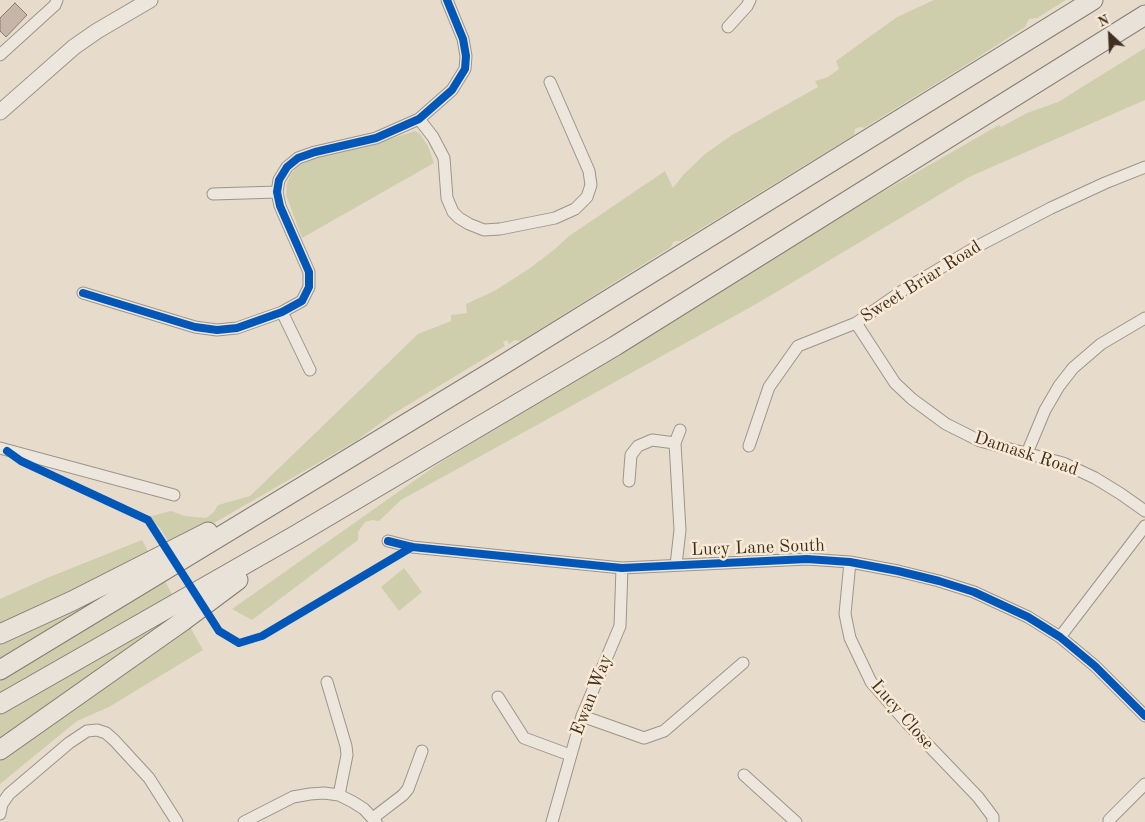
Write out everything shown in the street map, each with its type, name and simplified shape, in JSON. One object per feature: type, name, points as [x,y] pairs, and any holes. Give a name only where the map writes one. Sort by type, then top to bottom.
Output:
[{"type":"highway","points":[[0,670],[306,485],[1093,0]]},
{"type":"highway","points":[[0,704],[296,535],[615,346],[1145,15]]},
{"type":"highway","points":[[0,634],[306,485]]},
{"type":"highway","points":[[0,750],[183,621],[296,535]]},
{"type":"street","points":[[0,55],[55,5],[57,0]]},
{"type":"street","points":[[0,112],[74,47],[97,31],[150,0]]},
{"type":"street","points":[[83,293],[195,328],[216,330],[237,328],[282,312],[302,301],[309,287],[310,272],[280,206],[277,192],[279,180],[287,167],[298,158],[315,152],[376,138],[419,119],[452,90],[465,69],[466,56],[462,39],[447,0]]},
{"type":"street","points":[[728,27],[750,0]]},
{"type":"street","points":[[419,119],[433,137],[444,158],[448,198],[453,212],[459,218],[468,224],[484,230],[500,229],[555,218],[575,210],[587,198],[591,185],[588,171],[550,82]]},
{"type":"street","name":"Sweet Briar Road","points":[[748,446],[769,386],[798,346],[856,323],[905,290],[976,247],[1051,208],[1145,167]]},
{"type":"street","points":[[213,194],[277,192]]},
{"type":"street","points":[[282,312],[310,370]]},
{"type":"street","points":[[1028,453],[1045,410],[1059,386],[1073,368],[1101,344],[1145,318]]},
{"type":"street","name":"Damask Road","points":[[856,323],[895,383],[912,399],[946,424],[980,441],[1064,463],[1095,478],[1145,511]]},
{"type":"street","points":[[676,565],[680,530],[675,444],[680,430]]},
{"type":"street","points":[[629,481],[631,455],[638,446],[652,440],[675,444]]},
{"type":"street","points":[[0,448],[174,495]]},
{"type":"street","points":[[1060,637],[1145,526]]},
{"type":"street","name":"Lucy Lane South","points":[[388,541],[412,547],[622,568],[807,559],[850,562],[940,581],[974,592],[1028,617],[1060,637],[1095,666],[1143,711]]},
{"type":"street","name":"Lucy Close","points":[[850,562],[845,614],[850,638],[871,682],[908,724],[978,797],[993,817],[993,822]]},
{"type":"street","name":"Ewan Way","points":[[552,822],[582,716],[620,626],[622,568]]},
{"type":"street","points":[[582,716],[644,738],[664,731],[743,663]]},
{"type":"street","points":[[327,682],[347,755],[339,795]]},
{"type":"street","points":[[498,697],[524,738],[570,755]]},
{"type":"street","points":[[0,814],[2,804],[9,794],[86,731],[97,730],[106,733],[114,740],[148,778],[177,822]]},
{"type":"street","points":[[244,822],[293,798],[310,794],[339,795],[358,806],[374,820],[408,789],[422,751]]},
{"type":"street","points":[[744,776],[796,822]]},
{"type":"street","points":[[1109,820],[1145,784]]},
{"type":"green space","points":[[934,0],[1066,0],[1037,18],[1029,19],[1025,27],[966,65],[864,128],[855,129],[854,135],[681,241],[673,242],[671,247],[521,341],[515,340],[509,344],[507,340],[503,342],[505,346],[393,414],[356,441],[188,538],[184,533],[168,541],[160,528],[148,517],[171,511],[185,516],[206,518],[214,512],[218,505],[250,496],[418,334],[451,321],[451,315],[467,313],[466,304],[496,290],[530,268],[569,236],[665,171],[673,188],[684,174],[705,154],[732,135],[818,87],[815,81],[828,77],[839,69],[836,61],[897,17]]},
{"type":"green space","points":[[1145,48],[1145,100],[969,177],[758,303],[401,500],[379,521],[365,522],[358,532],[358,540],[252,620],[232,609],[438,464],[825,225],[999,125],[1001,127],[1027,113],[1058,102]]},
{"type":"green space","points":[[415,131],[420,134],[428,146],[434,163],[302,238],[286,195],[287,183],[291,174],[300,164],[314,158],[377,143]]},
{"type":"green space","points":[[142,540],[203,650],[109,707],[77,721],[0,784],[0,599]]},
{"type":"green space","points":[[404,568],[422,592],[399,611],[381,587]]},
{"type":"building","points":[[15,3],[27,15],[6,37],[0,31],[0,18]]},
{"type":"cycle path","points":[[83,293],[195,327],[217,330],[237,328],[282,312],[302,301],[309,287],[309,272],[280,206],[277,192],[279,180],[287,167],[298,158],[315,152],[376,138],[419,119],[452,90],[465,69],[466,56],[463,39],[447,0]]},
{"type":"cycle path","points":[[7,451],[21,461],[148,520],[219,631],[239,643],[262,636],[412,547]]},
{"type":"cycle path","points":[[388,541],[412,547],[622,568],[807,559],[850,562],[898,571],[974,592],[1028,617],[1060,637],[1095,666],[1145,716]]}]
